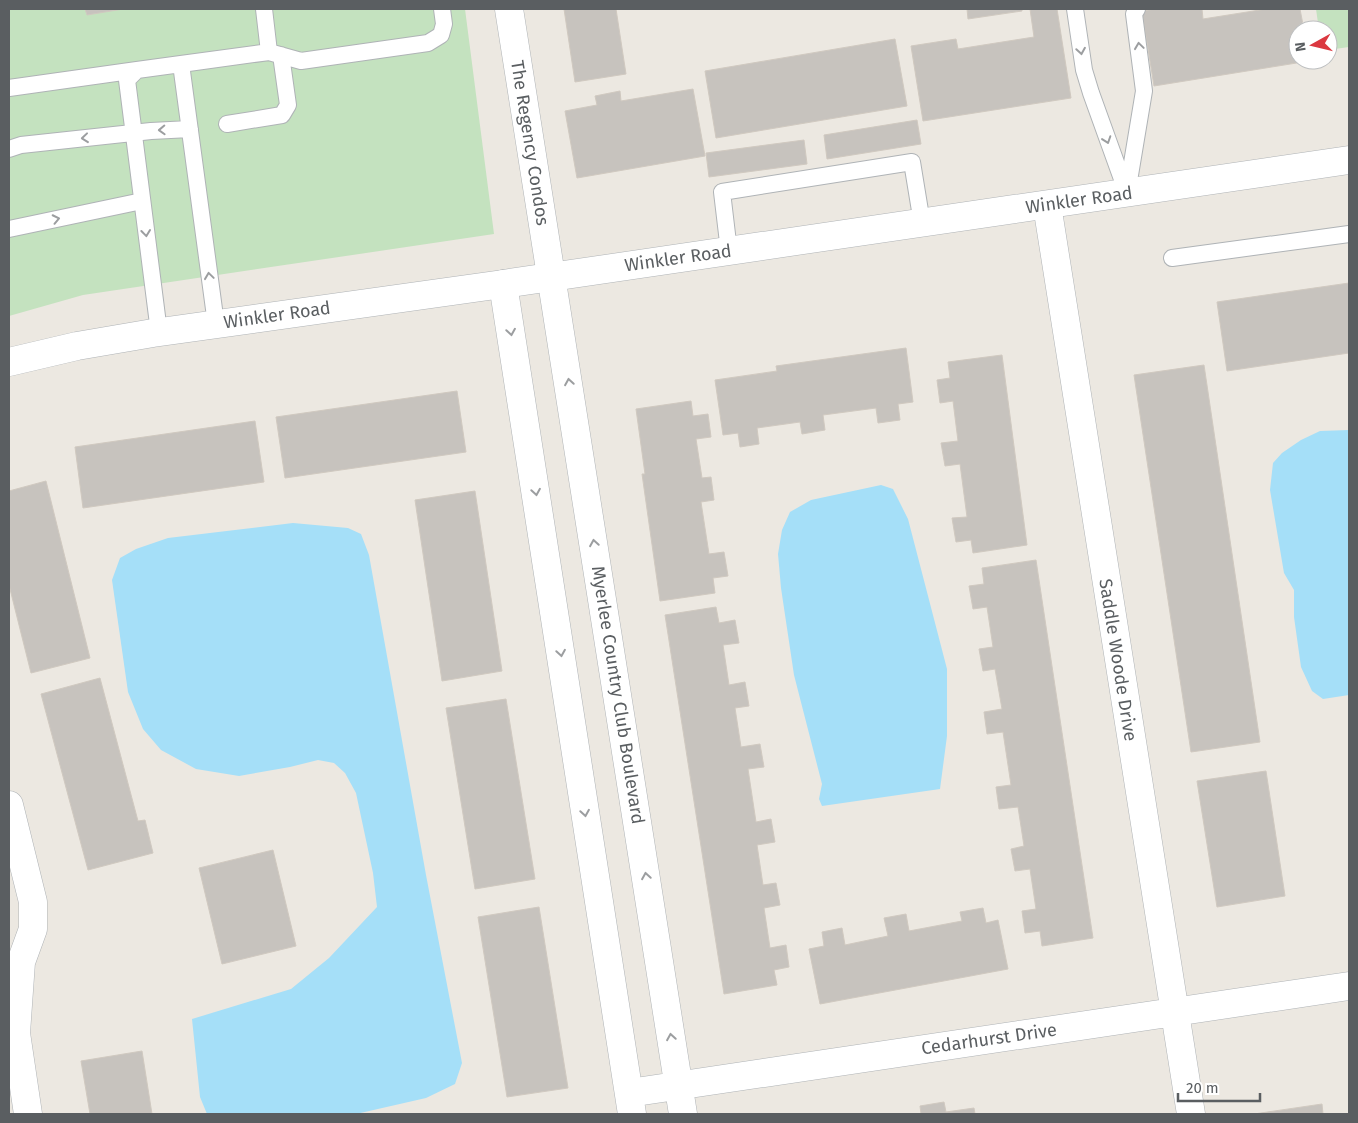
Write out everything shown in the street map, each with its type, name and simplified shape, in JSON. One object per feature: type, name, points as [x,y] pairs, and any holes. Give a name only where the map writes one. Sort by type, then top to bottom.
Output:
[{"type":"street","name":"The Regency Condos","points":[[509,9],[552,276]]},
{"type":"street","name":"Winkler Road","points":[[9,362],[77,346],[159,332],[503,284],[1349,160]]},
{"type":"street","name":"Saddle Woode Drive","points":[[1046,205],[1191,1114]]},
{"type":"street","name":"Myerlee Country Club Boulevard","points":[[552,276],[683,1114]]},
{"type":"street","points":[[503,284],[630,1103]]},
{"type":"street","points":[[9,804],[33,902],[33,929],[21,962],[16,1033],[28,1114]]},
{"type":"street","name":"Cedarhurst Drive","points":[[630,1103],[679,1085],[1349,986]]},
{"type":"lane","points":[[227,124],[282,116],[288,104],[264,9]]},
{"type":"lane","points":[[9,88],[181,64],[275,54],[301,61],[428,43],[441,35],[444,24],[442,9]]},
{"type":"lane","points":[[1075,9],[1084,70],[1127,193]]},
{"type":"lane","points":[[1127,193],[1144,90],[1134,14],[1137,9]]},
{"type":"lane","points":[[181,64],[216,324]]},
{"type":"lane","points":[[137,70],[127,80],[159,332]]},
{"type":"lane","points":[[9,149],[21,145],[134,132],[190,129]]},
{"type":"lane","points":[[730,250],[722,192],[912,162],[922,223]]},
{"type":"lane","points":[[9,229],[142,201]]},
{"type":"lane","points":[[1172,258],[1349,234]]},
{"type":"green space","points":[[9,9],[465,9],[494,234],[83,295],[9,316]]},
{"type":"green space","points":[[1316,9],[1349,9],[1349,47],[1338,49],[1338,20],[1318,20]]},
{"type":"water","points":[[1349,430],[1349,695],[1323,699],[1312,691],[1301,667],[1294,617],[1294,590],[1284,573],[1270,490],[1273,463],[1282,453],[1301,440],[1320,431]]},
{"type":"water","points":[[881,485],[893,489],[908,519],[947,669],[947,736],[940,789],[822,806],[819,799],[822,784],[794,675],[781,588],[778,554],[782,530],[790,512],[811,500]]},
{"type":"water","points":[[293,523],[348,528],[361,534],[369,555],[426,875],[462,1063],[455,1084],[426,1098],[356,1114],[207,1114],[200,1097],[192,1019],[291,989],[329,958],[377,907],[373,873],[356,793],[345,773],[334,763],[318,760],[239,776],[196,769],[161,750],[143,729],[128,692],[112,580],[120,558],[136,549],[168,538]]},
{"type":"building","points":[[85,9],[123,9],[87,15]]},
{"type":"building","points":[[564,9],[616,9],[626,74],[575,82]]},
{"type":"building","points":[[967,9],[1022,9],[1022,11],[968,19]]},
{"type":"building","points":[[1030,9],[1057,9],[1071,98],[923,121],[911,46],[956,39],[958,49],[1034,37]]},
{"type":"building","points":[[1155,9],[1202,9],[1203,19],[1266,9],[1300,9],[1302,20],[1288,20],[1288,64],[1154,86],[1142,11]]},
{"type":"building","points":[[895,39],[907,106],[716,138],[705,71]]},
{"type":"building","points":[[693,89],[705,156],[577,178],[565,111],[597,105],[595,96],[620,91],[621,101]]},
{"type":"building","points":[[917,120],[921,144],[827,159],[824,135]]},
{"type":"building","points":[[804,140],[807,164],[709,177],[706,153]]},
{"type":"building","points":[[1349,283],[1349,353],[1227,371],[1217,302]]},
{"type":"building","points":[[906,348],[913,402],[898,404],[900,420],[878,423],[876,408],[823,415],[825,430],[802,434],[800,422],[757,428],[759,444],[740,447],[738,433],[723,435],[715,380],[777,371],[776,366]]},
{"type":"building","points":[[1002,355],[1027,545],[973,553],[971,540],[956,542],[952,518],[967,517],[960,464],[945,466],[941,443],[958,441],[953,401],[940,403],[937,380],[950,378],[948,362]]},
{"type":"building","points":[[1204,365],[1260,742],[1191,752],[1134,375]]},
{"type":"building","points":[[457,391],[466,452],[285,478],[276,417]]},
{"type":"building","points":[[691,401],[693,416],[708,414],[711,437],[696,439],[702,478],[711,477],[714,500],[701,502],[709,554],[724,552],[728,576],[713,578],[715,593],[660,601],[642,474],[645,474],[636,409]]},
{"type":"building","points":[[255,421],[264,482],[83,508],[75,447]]},
{"type":"building","points":[[46,481],[90,658],[31,673],[9,585],[9,491]]},
{"type":"building","points":[[475,491],[502,671],[442,681],[415,500]]},
{"type":"building","points":[[1036,560],[1093,938],[1042,946],[1040,931],[1025,933],[1022,911],[1036,909],[1030,869],[1015,871],[1011,849],[1024,846],[1018,807],[999,809],[996,787],[1011,785],[1003,732],[987,734],[984,712],[1002,709],[995,669],[983,671],[979,649],[993,647],[987,607],[973,609],[969,586],[984,584],[982,568]]},
{"type":"building","points":[[716,607],[719,623],[735,620],[739,643],[723,645],[729,685],[745,682],[749,706],[735,708],[741,747],[760,744],[764,767],[748,769],[756,822],[771,819],[775,842],[757,845],[763,885],[776,883],[780,905],[764,908],[770,948],[786,945],[789,967],[774,970],[777,985],[724,994],[665,615]]},
{"type":"building","points":[[100,678],[138,821],[145,820],[153,853],[88,870],[41,694]]},
{"type":"building","points":[[506,699],[535,879],[475,889],[446,708]]},
{"type":"building","points":[[1266,771],[1285,896],[1217,907],[1197,781]]},
{"type":"building","points":[[273,850],[296,946],[222,964],[199,868]]},
{"type":"building","points":[[539,907],[568,1088],[507,1097],[478,917]]},
{"type":"building","points":[[983,908],[986,923],[998,920],[1008,969],[820,1004],[809,949],[824,946],[822,932],[842,928],[845,945],[888,936],[884,918],[906,914],[909,931],[962,921],[960,912]]},
{"type":"building","points":[[142,1051],[152,1114],[90,1114],[81,1061]]},
{"type":"building","points":[[944,1102],[946,1112],[974,1108],[975,1114],[921,1114],[920,1106]]},
{"type":"building","points":[[1322,1104],[1323,1114],[1254,1114]]}]
